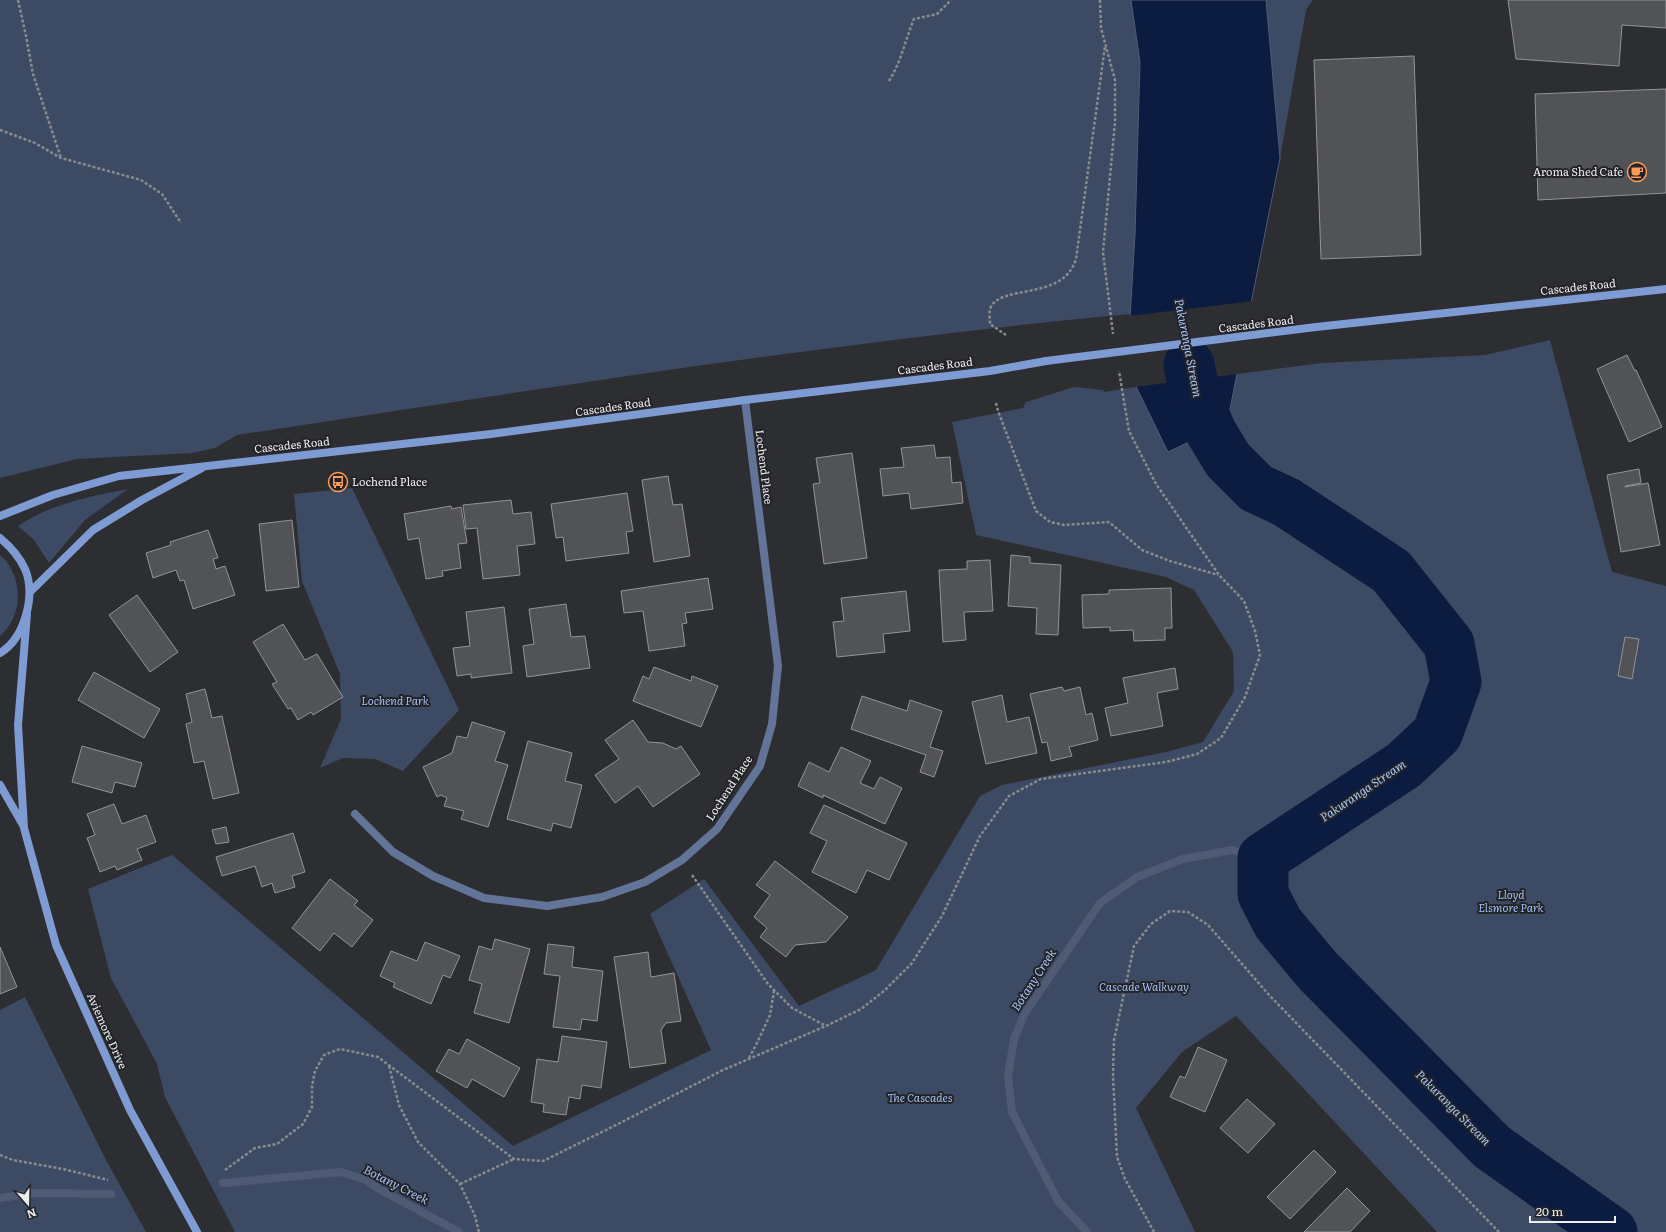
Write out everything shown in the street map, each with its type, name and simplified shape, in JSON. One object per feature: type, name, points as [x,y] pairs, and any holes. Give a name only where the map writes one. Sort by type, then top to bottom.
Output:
[{"type":"main road","name":"Cascades Road","points":[[0,516],[53,494],[119,476],[491,434],[744,400],[990,371],[1046,361],[1316,327],[1666,289]]},
{"type":"main road","name":"Cascades Road","points":[[30,592],[93,530],[142,500],[206,466]]},
{"type":"main road","points":[[0,538],[14,550],[22,564],[25,570],[30,592],[27,614],[18,634],[0,653]]},
{"type":"main road","name":"Aviemore Drive","points":[[27,614],[18,725],[24,828],[56,945],[130,1110],[197,1232]]},
{"type":"main road","name":"Aviemore Drive","points":[[0,785],[24,828]]},
{"type":"street","name":"Lochend Place","points":[[355,814],[393,852],[433,876],[484,898],[547,906],[602,897],[645,882],[682,860],[717,829],[760,766],[772,724],[778,666],[744,400]]},
{"type":"path","points":[[18,0],[33,74],[61,158]]},
{"type":"path","points":[[889,81],[898,66],[914,19],[937,14],[951,0]]},
{"type":"path","points":[[1100,0],[1101,28],[1115,80],[1114,122],[1103,252],[1114,339]]},
{"type":"path","points":[[1006,335],[990,324],[990,310],[997,300],[1058,283],[1073,269],[1076,259],[1105,43]]},
{"type":"path","points":[[0,130],[35,143],[61,158],[140,180],[162,194],[181,224]]},
{"type":"path","points":[[460,1184],[514,1160],[543,1161],[723,1070],[826,1026],[861,1009],[884,991],[912,963],[942,916],[980,836],[1008,796],[1041,778],[1166,762],[1197,754],[1221,738],[1245,697],[1260,656],[1255,631],[1244,601],[1219,575],[1156,484],[1129,431],[1119,370]]},
{"type":"path","points":[[996,403],[1036,511],[1050,522],[1064,525],[1109,522],[1142,550],[1170,561],[1219,575]]},
{"type":"path","points":[[682,860],[768,984],[792,1008],[826,1026]]},
{"type":"path","points":[[1154,1232],[1125,1179],[1117,1157],[1113,1075],[1114,1040],[1134,946],[1151,924],[1170,911],[1188,912],[1208,925],[1270,996],[1499,1232]]},
{"type":"path","points":[[748,1059],[770,1015],[774,990]]},
{"type":"path","points":[[225,1170],[255,1148],[277,1144],[303,1124],[312,1107],[312,1086],[315,1071],[324,1055],[340,1049],[378,1057],[514,1160]]},
{"type":"path","points":[[389,1066],[398,1105],[418,1142],[460,1184],[475,1216],[479,1232]]},
{"type":"path","points":[[0,1155],[13,1160],[63,1169],[108,1180]]},
{"type":"green space","points":[[0,0],[1313,0],[1306,10],[1280,158],[1237,374],[1321,363],[1485,355],[1550,340],[1612,572],[1666,586],[1666,1232],[1437,1232],[1236,1016],[1182,1052],[1136,1108],[1195,1232],[235,1232],[165,1097],[157,1064],[111,978],[88,889],[172,855],[513,1146],[711,1050],[650,914],[704,879],[799,1006],[876,970],[980,796],[1002,785],[1166,752],[1203,742],[1234,691],[1233,652],[1194,590],[1166,577],[976,535],[952,422],[1023,408],[1026,402],[1074,387],[1103,390],[1104,392],[1136,387],[1127,368],[1130,314],[906,338],[571,384],[237,435],[215,448],[192,453],[77,459],[0,478]]},
{"type":"green space","name":"Lochend Park","points":[[352,488],[459,710],[403,771],[375,759],[343,758],[320,768],[341,719],[340,674],[302,581],[294,494]]},
{"type":"green space","points":[[128,489],[85,520],[49,563],[34,540],[18,526],[30,518],[57,506],[85,498]]},
{"type":"green space","points":[[0,555],[8,563],[14,576],[18,594],[12,621],[0,636]]},
{"type":"green space","points":[[25,997],[105,1158],[146,1232],[0,1232],[0,1010]]},
{"type":"water","points":[[1131,0],[1266,0],[1280,158],[1227,424],[1168,452],[1127,368],[1135,235],[1140,62]]},
{"type":"pier","points":[[1254,301],[1239,374],[1134,387],[1125,368],[1128,316]]},
{"type":"building","points":[[1508,0],[1666,0],[1666,28],[1622,25],[1619,66],[1516,59]]},
{"type":"building","points":[[1414,56],[1421,255],[1321,259],[1314,60]]},
{"type":"building","points":[[1666,89],[1666,193],[1538,200],[1535,94]]},
{"type":"building","points":[[1627,355],[1635,371],[1636,370],[1662,427],[1629,442],[1597,369]]},
{"type":"building","points":[[934,445],[936,458],[950,457],[952,483],[961,482],[963,503],[911,509],[909,493],[883,496],[880,469],[904,467],[901,448]]},
{"type":"building","points":[[852,453],[867,558],[824,564],[813,484],[820,483],[816,458]]},
{"type":"building","points":[[1639,469],[1641,483],[1625,487],[1648,483],[1660,545],[1621,552],[1607,475]]},
{"type":"building","points":[[668,476],[673,505],[682,504],[690,556],[654,562],[642,480]]},
{"type":"building","points":[[627,493],[633,531],[626,532],[629,553],[566,561],[563,537],[556,538],[551,504]]},
{"type":"building","points":[[511,500],[513,514],[531,512],[535,544],[517,546],[520,575],[483,579],[477,528],[466,529],[463,505]]},
{"type":"building","points":[[451,506],[452,509],[461,507],[467,543],[458,544],[461,568],[442,571],[443,576],[426,579],[419,538],[408,540],[404,514]]},
{"type":"building","points":[[292,520],[299,587],[266,591],[259,524]]},
{"type":"building","points":[[208,530],[218,558],[213,559],[216,569],[225,566],[235,595],[193,609],[184,580],[180,581],[176,570],[153,578],[146,553],[171,545],[170,542]]},
{"type":"building","points":[[1011,555],[1030,557],[1030,563],[1061,565],[1058,635],[1036,634],[1037,608],[1008,606]]},
{"type":"building","points":[[990,560],[993,611],[964,612],[966,640],[943,642],[939,570],[967,569],[967,561]]},
{"type":"building","points":[[708,578],[713,609],[685,613],[687,623],[682,624],[685,646],[649,651],[643,611],[624,613],[621,591]]},
{"type":"building","points":[[1171,588],[1172,628],[1165,628],[1165,640],[1134,641],[1133,630],[1110,631],[1110,627],[1083,628],[1082,595],[1109,594],[1109,590]]},
{"type":"building","points":[[906,591],[910,631],[883,634],[885,652],[837,657],[833,622],[844,621],[841,598]]},
{"type":"building","points":[[137,595],[178,652],[150,672],[109,615]]},
{"type":"building","points":[[566,604],[571,637],[585,636],[590,668],[527,677],[523,646],[534,644],[529,609]]},
{"type":"building","points":[[504,607],[512,673],[471,678],[471,674],[457,676],[453,648],[470,646],[466,612]]},
{"type":"building","points":[[283,624],[305,660],[317,654],[343,697],[313,715],[311,712],[298,720],[291,708],[288,709],[272,684],[277,682],[253,642]]},
{"type":"building","points":[[1625,637],[1639,639],[1632,679],[1618,676]]},
{"type":"building","points":[[654,667],[691,681],[692,676],[718,686],[701,727],[633,701],[643,676],[649,679]]},
{"type":"building","points":[[1175,668],[1178,689],[1157,693],[1163,726],[1111,736],[1105,708],[1128,703],[1123,678]]},
{"type":"building","points":[[94,672],[160,709],[144,738],[78,700]]},
{"type":"building","points":[[1062,687],[1064,691],[1080,687],[1086,715],[1092,713],[1098,740],[1069,747],[1072,756],[1051,761],[1047,742],[1042,743],[1030,694]]},
{"type":"building","points":[[205,689],[212,718],[222,716],[239,793],[213,799],[204,761],[194,763],[186,724],[192,722],[186,694]]},
{"type":"building","points":[[1002,695],[1007,722],[1029,717],[1037,753],[986,764],[972,702]]},
{"type":"building","points":[[862,696],[907,711],[910,700],[942,711],[930,747],[943,751],[934,777],[920,772],[926,755],[851,729]]},
{"type":"building","points":[[633,720],[648,742],[663,743],[676,749],[681,746],[700,774],[653,807],[638,786],[615,803],[595,775],[619,759],[605,740]]},
{"type":"building","points":[[472,722],[505,732],[495,761],[508,765],[488,827],[461,819],[464,811],[444,806],[447,798],[441,795],[437,797],[423,767],[452,753],[457,736],[467,738]]},
{"type":"building","points":[[528,741],[572,753],[565,781],[582,785],[571,828],[553,823],[551,831],[507,819]]},
{"type":"building","points":[[82,746],[142,763],[135,787],[115,782],[112,793],[72,782]]},
{"type":"building","points":[[841,747],[871,761],[860,783],[874,789],[880,777],[902,788],[885,824],[823,795],[823,798],[798,786],[809,762],[829,772]]},
{"type":"building","points":[[114,804],[122,824],[146,815],[156,842],[137,849],[142,860],[117,870],[115,866],[100,872],[87,838],[95,835],[87,814]]},
{"type":"building","points":[[824,805],[907,843],[889,880],[867,870],[856,893],[812,872],[827,841],[810,833]]},
{"type":"building","points":[[226,827],[229,842],[216,844],[212,830]]},
{"type":"building","points":[[293,833],[305,872],[292,876],[295,887],[275,893],[272,883],[262,887],[255,866],[222,876],[216,857]]},
{"type":"building","points":[[775,861],[848,917],[826,942],[795,945],[786,957],[760,937],[767,928],[754,917],[770,895],[756,885]]},
{"type":"building","points":[[330,879],[358,901],[354,905],[373,920],[352,947],[334,933],[320,951],[292,928]]},
{"type":"building","points":[[495,939],[530,949],[509,1023],[474,1013],[482,984],[469,980],[479,946],[492,950]]},
{"type":"building","points":[[425,942],[460,956],[450,978],[443,975],[431,1004],[393,987],[395,983],[380,976],[391,951],[417,961]]},
{"type":"building","points":[[548,944],[574,947],[572,967],[603,971],[597,1021],[582,1019],[580,1030],[553,1027],[560,976],[544,974]]},
{"type":"building","points":[[0,947],[17,987],[0,994]]},
{"type":"building","points":[[648,952],[651,977],[674,973],[681,1021],[666,1023],[661,1030],[666,1063],[630,1068],[614,957]]},
{"type":"building","points":[[562,1036],[607,1042],[601,1088],[582,1085],[580,1099],[569,1097],[566,1115],[543,1112],[544,1104],[531,1102],[537,1059],[558,1062]]},
{"type":"building","points":[[467,1039],[520,1068],[504,1097],[472,1079],[467,1088],[436,1071],[449,1049],[459,1054]]},
{"type":"building","points":[[1198,1047],[1227,1060],[1205,1112],[1170,1097],[1180,1076],[1185,1078]]},
{"type":"building","points":[[1247,1099],[1275,1124],[1248,1153],[1220,1128]]},
{"type":"building","points":[[1314,1150],[1336,1172],[1290,1219],[1267,1197]]},
{"type":"building","points":[[1347,1188],[1370,1211],[1350,1232],[1304,1232]]},
{"type":"waterway","name":"Pakuranga Stream","points":[[1189,365],[1195,394],[1211,432],[1228,460],[1256,488],[1286,502],[1391,571],[1449,644],[1456,682],[1437,734],[1404,765],[1263,858],[1263,894],[1278,923],[1318,971],[1492,1147],[1612,1232]]},
{"type":"waterway","name":"Botany Creek","points":[[1087,1232],[1058,1201],[1012,1112],[1008,1075],[1014,1039],[1025,1013],[1100,903],[1137,877],[1183,859],[1232,850],[1263,858]]},
{"type":"waterway","name":"Botany Creek","points":[[223,1183],[341,1172],[366,1180],[379,1189],[459,1232]]},
{"type":"waterway","name":"Botany Creek","points":[[0,1198],[34,1193],[111,1194]]},
{"type":"place","name":"Aroma Shed Cafe","points":[[1637,172]]},
{"type":"place","name":"Lochend Place","points":[[338,482]]},
{"type":"park label","name":"Lloyd Elsmore Park","points":[[1511,901]]},
{"type":"park label","name":"Cascade Walkway","points":[[1144,987]]},
{"type":"park label","name":"The Cascades","points":[[920,1098]]}]
